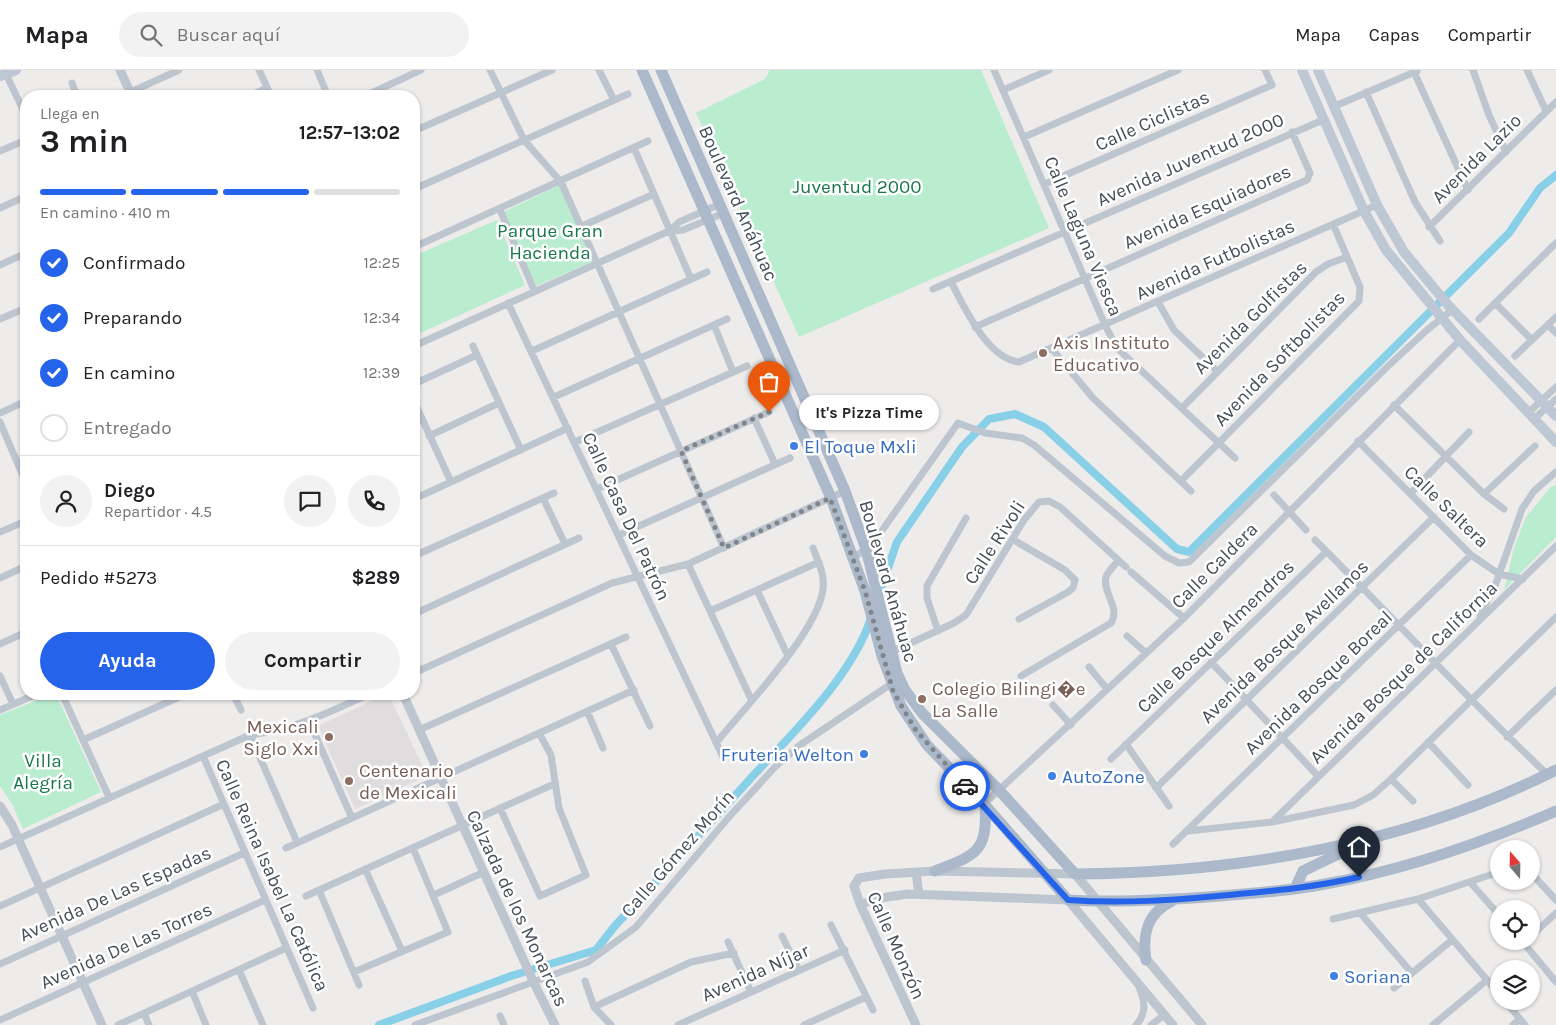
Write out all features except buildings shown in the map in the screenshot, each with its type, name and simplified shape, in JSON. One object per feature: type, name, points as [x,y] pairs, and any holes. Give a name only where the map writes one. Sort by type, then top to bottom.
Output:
[{"type":"main road","name":"Boulevard Anáhuac","points":[[642,70],[830,498],[865,591],[874,626],[901,684],[916,705],[999,790],[1075,874]]},
{"type":"main road","name":"Boulevard Anáhuac","points":[[661,70],[846,491],[866,549],[880,604],[891,684],[915,729],[1046,873],[1068,900]]},
{"type":"main road","points":[[1302,70],[1364,211],[1386,250],[1460,340],[1556,442]]},
{"type":"main road","points":[[1318,70],[1377,205],[1404,252],[1437,294],[1556,416]]},
{"type":"main road","points":[[1075,874],[1222,865],[1280,856],[1379,835],[1458,810],[1552,772]]},
{"type":"main road","points":[[935,871],[964,860],[979,848],[986,832],[984,805]]},
{"type":"main road","points":[[1068,900],[1099,902],[1176,900],[1295,889],[1371,875],[1430,858],[1556,811]]},
{"type":"main road","points":[[1295,889],[1300,875],[1310,866],[1379,835]]},
{"type":"main road","points":[[1146,960],[1144,944],[1148,924],[1159,909],[1176,900]]},
{"type":"street","points":[[120,70],[126,90]]},
{"type":"street","points":[[138,90],[179,70]]},
{"type":"street","points":[[260,70],[267,88],[262,90]]},
{"type":"street","points":[[317,70],[325,90]]},
{"type":"street","points":[[378,90],[421,70]]},
{"type":"street","points":[[490,70],[524,140],[561,182],[724,548]]},
{"type":"street","points":[[420,128],[552,70]]},
{"type":"street","points":[[599,70],[614,100]]},
{"type":"street","name":"Calle Laguna Viesca","points":[[994,70],[1105,326],[1123,355],[1235,458]]},
{"type":"street","points":[[1003,90],[1049,70]]},
{"type":"street","points":[[1024,137],[1178,70]]},
{"type":"street","name":"Calle Ciclistas","points":[[1045,184],[1272,85],[1265,70]]},
{"type":"street","points":[[1473,70],[1485,106],[1506,152]]},
{"type":"street","points":[[1527,70],[1546,111]]},
{"type":"street","points":[[1335,106],[1416,71],[1468,190]]},
{"type":"street","points":[[7,73],[20,102]]},
{"type":"street","points":[[72,83],[75,90]]},
{"type":"street","points":[[1366,92],[1408,189],[1429,227],[1440,241]]},
{"type":"street","points":[[420,186],[628,94]]},
{"type":"street","name":"Avenida Lazio","points":[[1429,227],[1556,102]]},
{"type":"street","name":"Avenida Juventud 2000","points":[[933,289],[1323,120]]},
{"type":"street","name":"Avenida Esquiadores","points":[[975,327],[1310,178],[1292,132]]},
{"type":"street","points":[[420,244],[500,210],[648,141]]},
{"type":"street","points":[[0,151],[20,143]]},
{"type":"street","points":[[634,148],[691,279]]},
{"type":"street","points":[[582,226],[654,194]]},
{"type":"street","points":[[0,208],[20,199]]},
{"type":"street","name":"Avenida Futbolistas","points":[[975,327],[993,346],[1011,360],[1024,360],[1377,205]]},
{"type":"street","points":[[420,343],[534,290],[669,231],[679,222],[705,216],[722,209]]},
{"type":"street","points":[[500,210],[534,290]]},
{"type":"street","points":[[1333,224],[1346,257]]},
{"type":"street","points":[[1478,319],[1556,243]]},
{"type":"street","points":[[0,265],[20,256]]},
{"type":"street","name":"Avenida Softbolistas","points":[[1182,480],[1359,301],[1361,294],[1346,257]]},
{"type":"street","name":"Avenida Golfistas","points":[[1182,408],[1316,272],[1328,264],[1346,257]]},
{"type":"street","points":[[532,351],[707,272]]},
{"type":"street","points":[[951,282],[975,327]]},
{"type":"street","points":[[1158,302],[1174,330],[1217,371]]},
{"type":"street","name":"Calle Casa Del Patrón","points":[[508,303],[723,757]]},
{"type":"street","points":[[1496,303],[1532,340]]},
{"type":"street","points":[[853,558],[866,549],[890,519],[958,423],[985,433],[1013,435],[1034,445],[1165,556],[1179,563],[1186,563],[1195,558],[1440,315],[1450,308]]},
{"type":"street","points":[[0,320],[20,311]]},
{"type":"street","points":[[1515,356],[1556,317]]},
{"type":"street","points":[[554,397],[727,319]]},
{"type":"street","points":[[714,325],[733,372]]},
{"type":"street","points":[[1548,325],[1556,333]]},
{"type":"street","name":"Calle Caldera","points":[[984,805],[1184,618],[1460,340]]},
{"type":"street","points":[[473,346],[521,450]]},
{"type":"street","points":[[1052,349],[1098,404],[1191,490]]},
{"type":"street","points":[[420,381],[477,355]]},
{"type":"street","points":[[575,442],[747,366]]},
{"type":"street","points":[[1531,416],[1544,404],[1556,387]]},
{"type":"street","points":[[1544,404],[1556,399]]},
{"type":"street","points":[[429,436],[499,403]]},
{"type":"street","points":[[0,413],[20,405]]},
{"type":"street","points":[[1394,405],[1484,494],[1504,509]]},
{"type":"street","points":[[597,489],[769,412]]},
{"type":"street","points":[[420,415],[451,482]]},
{"type":"street","points":[[754,418],[775,464]]},
{"type":"street","points":[[0,422],[20,469]]},
{"type":"street","points":[[420,496],[568,428]]},
{"type":"street","points":[[1411,493],[1469,432]]},
{"type":"street","name":"Calle Saltera","points":[[1358,441],[1471,555],[1499,574],[1523,579]]},
{"type":"street","points":[[1484,494],[1535,446]]},
{"type":"street","points":[[619,535],[790,458]]},
{"type":"street","points":[[1476,623],[1499,574],[1522,509],[1534,491],[1556,472]]},
{"type":"street","points":[[420,671],[612,583],[637,575],[688,564],[846,491]]},
{"type":"street","points":[[420,553],[554,493]]},
{"type":"street","points":[[1274,495],[1306,530]]},
{"type":"street","points":[[543,498],[565,544]]},
{"type":"street","name":"Calle Rivoli","points":[[886,654],[938,631],[966,615],[1012,539],[1035,506],[1040,502],[1049,502],[1060,507],[1118,561],[1184,618]]},
{"type":"street","name":"Avenida Bosque Avellanos","points":[[1156,788],[1434,517]]},
{"type":"street","points":[[938,631],[927,598],[928,586],[966,518]]},
{"type":"street","points":[[0,532],[20,523]]},
{"type":"street","points":[[420,611],[579,538]]},
{"type":"street","points":[[1012,539],[1065,570],[1075,580],[1073,588],[1068,592],[1019,618]]},
{"type":"street","points":[[1315,540],[1401,625],[1508,737],[1552,772]]},
{"type":"street","name":"Avenida Bosque de California","points":[[1272,822],[1556,546]]},
{"type":"street","points":[[716,743],[788,656],[808,627],[819,606],[824,580],[813,548]]},
{"type":"street","name":"Calle Bosque Almendros","points":[[1111,759],[1326,552]]},
{"type":"street","name":"Avenida Bosque Boreal","points":[[1173,844],[1401,625],[1471,555]]},
{"type":"street","points":[[1021,676],[1098,633],[1110,623],[1114,614],[1105,580],[1108,572],[1118,561]]},
{"type":"street","points":[[710,611],[818,562]]},
{"type":"street","points":[[688,564],[751,700]]},
{"type":"street","points":[[0,578],[20,569]]},
{"type":"street","points":[[756,590],[788,656]]},
{"type":"street","points":[[1188,831],[1272,822],[1362,802],[1373,796],[1556,617]]},
{"type":"street","points":[[0,644],[20,635]]},
{"type":"street","points":[[1127,636],[1146,653]]},
{"type":"street","points":[[419,730],[626,637]]},
{"type":"street","points":[[611,644],[650,726]]},
{"type":"street","points":[[1211,662],[1318,776]]},
{"type":"street","points":[[1088,667],[1107,689]]},
{"type":"street","points":[[0,676],[13,704]]},
{"type":"street","name":"Calle Gómez Morín","points":[[415,1025],[533,980],[588,962],[636,927],[760,782],[789,754],[891,684]]},
{"type":"street","points":[[286,848],[634,690]]},
{"type":"street","points":[[1508,737],[1555,692]]},
{"type":"street","points":[[0,710],[23,700]]},
{"type":"street","points":[[65,700],[109,797]]},
{"type":"street","points":[[83,740],[173,700]]},
{"type":"street","points":[[237,700],[241,710]]},
{"type":"street","points":[[0,847],[250,735],[277,731],[309,721],[356,700]]},
{"type":"street","name":"Calzada de los Monarcas","points":[[406,700],[555,1025]]},
{"type":"street","points":[[1054,705],[1071,725]]},
{"type":"street","points":[[587,711],[603,748]]},
{"type":"street","points":[[309,721],[352,818]]},
{"type":"street","points":[[500,808],[540,896],[586,875],[558,808],[551,755],[540,733]]},
{"type":"street","points":[[250,735],[297,842]]},
{"type":"street","points":[[1428,742],[1468,785]]},
{"type":"street","points":[[1126,744],[1169,806]]},
{"type":"street","name":"Calle Reina Isabel La Católica","points":[[203,756],[313,1008]]},
{"type":"street","points":[[1391,779],[1413,801]]},
{"type":"street","points":[[306,896],[554,784]]},
{"type":"street","points":[[0,906],[224,804]]},
{"type":"street","points":[[0,806],[18,839],[102,1025]]},
{"type":"street","points":[[354,972],[448,932],[434,895],[412,848]]},
{"type":"street","name":"Avenida De Las Espadas","points":[[0,964],[244,852]]},
{"type":"street","points":[[365,869],[402,951]]},
{"type":"street","points":[[434,895],[484,872]]},
{"type":"street","points":[[919,894],[916,872],[1075,874]]},
{"type":"street","name":"Calle Monzón","points":[[916,872],[859,878],[854,886],[860,904],[916,1025]]},
{"type":"street","name":"Boulevard Anáhuac","points":[[1075,874],[1202,1025]]},
{"type":"street","points":[[1333,919],[1418,899],[1490,875]]},
{"type":"street","points":[[1470,882],[1490,905]]},
{"type":"street","points":[[1540,883],[1556,900]]},
{"type":"street","points":[[319,890],[359,985]]},
{"type":"street","points":[[860,904],[899,894],[1068,900]]},
{"type":"street","points":[[1418,899],[1490,984]]},
{"type":"street","name":"Avenida De Las Torres","points":[[0,1020],[265,900]]},
{"type":"street","name":"Boulevard Anáhuac","points":[[1068,900],[1173,1025]]},
{"type":"street","points":[[1360,913],[1412,973]]},
{"type":"street","points":[[1540,928],[1556,913]]},
{"type":"street","points":[[831,924],[873,1010]]},
{"type":"street","points":[[782,936],[799,970]]},
{"type":"street","points":[[1394,988],[1452,940]]},
{"type":"street","points":[[728,942],[751,992]]},
{"type":"street","points":[[118,1025],[286,948]]},
{"type":"street","name":"Avenida Níjar","points":[[678,1025],[845,950]]},
{"type":"street","points":[[1530,950],[1556,982]]},
{"type":"street","points":[[594,1007],[692,962],[734,953]]},
{"type":"street","points":[[239,970],[263,1025]]},
{"type":"street","points":[[1433,1025],[1487,980]]},
{"type":"street","points":[[585,981],[594,1007],[611,1025]]},
{"type":"street","points":[[1136,1025],[1143,1017],[1144,1008],[1137,982]]},
{"type":"street","points":[[192,991],[206,1025]]},
{"type":"street","points":[[804,1025],[866,997]]},
{"type":"street","points":[[1512,1010],[1522,1022],[1513,1025]]},
{"type":"street","points":[[144,1013],[149,1025]]},
{"type":"street","points":[[1151,1025],[1164,1014]]},
{"type":"street","points":[[500,1016],[504,1025]]},
{"type":"shaded area","points":[[374,700],[391,700],[427,776],[355,809],[318,726]]},
{"type":"green space","name":"Juventud 2000","points":[[770,70],[981,70],[1049,228],[799,337],[696,113],[765,79]]},
{"type":"green space","name":"Parque Gran Hacienda","points":[[560,185],[594,261],[536,286],[503,212]]},
{"type":"green space","points":[[497,220],[525,285],[420,333],[420,253]]},
{"type":"green space","points":[[1556,485],[1556,537],[1504,590],[1514,548],[1526,517],[1551,487]]},
{"type":"green space","name":"Villa Alegría","points":[[37,700],[59,700],[101,792],[23,829],[12,804],[0,786],[0,715]]},
{"type":"waterway","points":[[878,597],[897,542],[962,447],[989,419],[1015,414],[1044,427],[1177,549],[1189,552],[1509,233],[1540,188],[1556,175]]},
{"type":"waterway","points":[[379,1025],[511,976],[596,950],[614,927],[820,703],[850,661],[871,618]]},
{"type":"way so far","points":[[769,412],[681,451],[724,548],[830,498],[865,591],[893,691],[906,716],[927,745],[965,786]]},
{"type":"place","name":"Axis Instituto Educativo","points":[[1043,353]]},
{"type":"place","name":"It's Pizza Time","points":[[769,412]]},
{"type":"place","name":"El Toque Mxli","points":[[794,446]]},
{"type":"place","name":"Colegio Bilingi�e La Salle","points":[[922,699]]},
{"type":"place","name":"Mexicali Siglo Xxi","points":[[329,737]]},
{"type":"place","name":"Fruteria Welton","points":[[864,754]]},
{"type":"place","name":"AutoZone","points":[[1052,776]]},
{"type":"place","name":"Centenario de Mexicali","points":[[349,781]]},
{"type":"place","name":"Soriana","points":[[1334,976]]},
{"type":"route","points":[[965,786],[985,805],[1068,900],[1099,902],[1176,900],[1299,889],[1359,877]]}]
